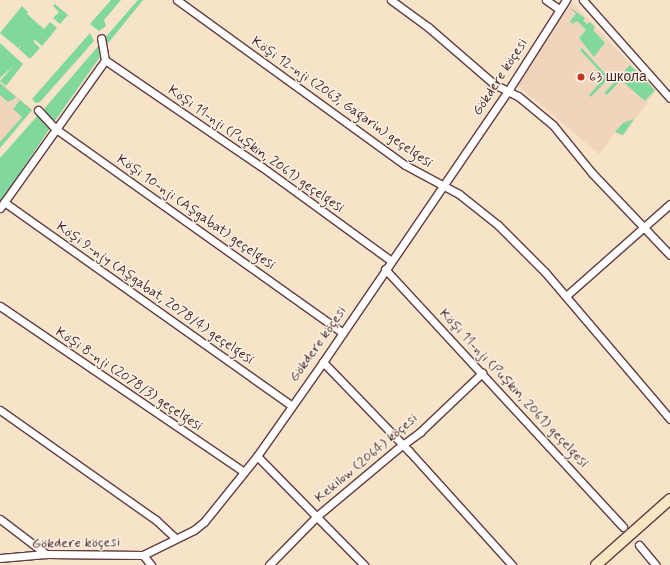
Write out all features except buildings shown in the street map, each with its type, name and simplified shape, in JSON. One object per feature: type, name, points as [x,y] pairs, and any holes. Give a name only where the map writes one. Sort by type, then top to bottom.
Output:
[{"type":"main road","points":[[596,565],[670,498]]},
{"type":"street","name":"Köşi 12-nji (2063, Gagarin) geçelgesi","points":[[177,0],[405,165],[444,186],[477,208],[520,244],[670,419]]},
{"type":"street","points":[[391,0],[428,27],[494,84],[508,91],[553,125],[592,173],[670,255]]},
{"type":"street","points":[[546,0],[559,10]]},
{"type":"street","name":"Gökdere köçesi","points":[[0,558],[46,554],[143,555],[194,530],[204,522],[257,456],[291,405],[323,362],[390,260],[444,186],[508,91],[566,0]]},
{"type":"street","points":[[583,0],[670,98]]},
{"type":"street","points":[[2,205],[106,60],[101,38]]},
{"type":"street","name":"Köşi 11-nji (Puşkin, 2061) geçelgesi","points":[[106,60],[262,168],[390,260]]},
{"type":"street","name":"Köşi 10-nji (Aşgabat) geçelgesi","points":[[38,110],[56,129],[343,333]]},
{"type":"street","points":[[566,296],[670,204]]},
{"type":"street","name":"Köşi 9-njy (Aşgabat, 2078/4) geçelgesi","points":[[2,205],[291,405]]},
{"type":"street","name":"Köşi 11-nji (Puşkin, 2061) geçelgesi","points":[[385,269],[624,526]]},
{"type":"street","name":"Köşi 8-nji (2078/3) geçelgesi","points":[[0,306],[244,472]]},
{"type":"street","points":[[323,362],[403,445],[512,565]]},
{"type":"street","name":"Kekilow (2064) köçesi","points":[[269,565],[317,516],[420,432],[482,373]]},
{"type":"street","points":[[0,410],[156,520],[175,538]]},
{"type":"street","points":[[257,456],[364,565]]},
{"type":"street","points":[[0,519],[46,554]]},
{"type":"street","points":[[639,545],[656,565]]},
{"type":"street","points":[[143,555],[151,565]]},
{"type":"shaded area","name":"63 школа","points":[[572,2],[656,91],[623,136],[615,133],[599,154],[518,86],[521,73]]},
{"type":"shaded area","points":[[0,82],[33,110],[0,148]]},
{"type":"green space","points":[[111,0],[121,0],[104,20],[106,26],[99,31],[90,24]]},
{"type":"green space","points":[[138,0],[143,0],[105,47],[103,40]]},
{"type":"green space","points":[[55,4],[68,15],[60,24],[53,18],[59,12],[53,6]]},
{"type":"green space","points":[[22,6],[28,12],[27,14],[44,29],[50,22],[57,28],[42,46],[35,40],[33,41],[40,48],[30,59],[19,49],[21,45],[18,48],[0,33]]},
{"type":"green space","points":[[569,7],[585,18],[583,20],[587,24],[590,22],[595,27],[593,30],[605,43],[594,57],[579,38],[586,30],[577,21],[572,24],[570,21],[576,14]]},
{"type":"green space","points":[[90,33],[94,41],[40,102],[36,103],[32,99]]},
{"type":"green space","points":[[0,43],[23,64],[6,86],[0,81],[13,66],[0,78]]},
{"type":"green space","points":[[100,44],[102,54],[54,122],[44,109]]},
{"type":"green space","points":[[582,48],[609,78],[591,97],[589,95],[605,77],[580,50]]},
{"type":"green space","points":[[630,65],[655,90],[645,101],[621,80],[607,95],[604,93]]},
{"type":"green space","points":[[0,83],[16,97],[14,99],[8,102],[0,95]]},
{"type":"green space","points":[[20,100],[32,110],[0,148],[0,142],[22,117],[13,109]]},
{"type":"green space","points":[[38,115],[50,124],[50,128],[0,203],[0,158]]},
{"type":"green space","points":[[634,119],[623,135],[615,132],[623,123]]},
{"type":"place","name":"63 школа","points":[[581,77]]}]
